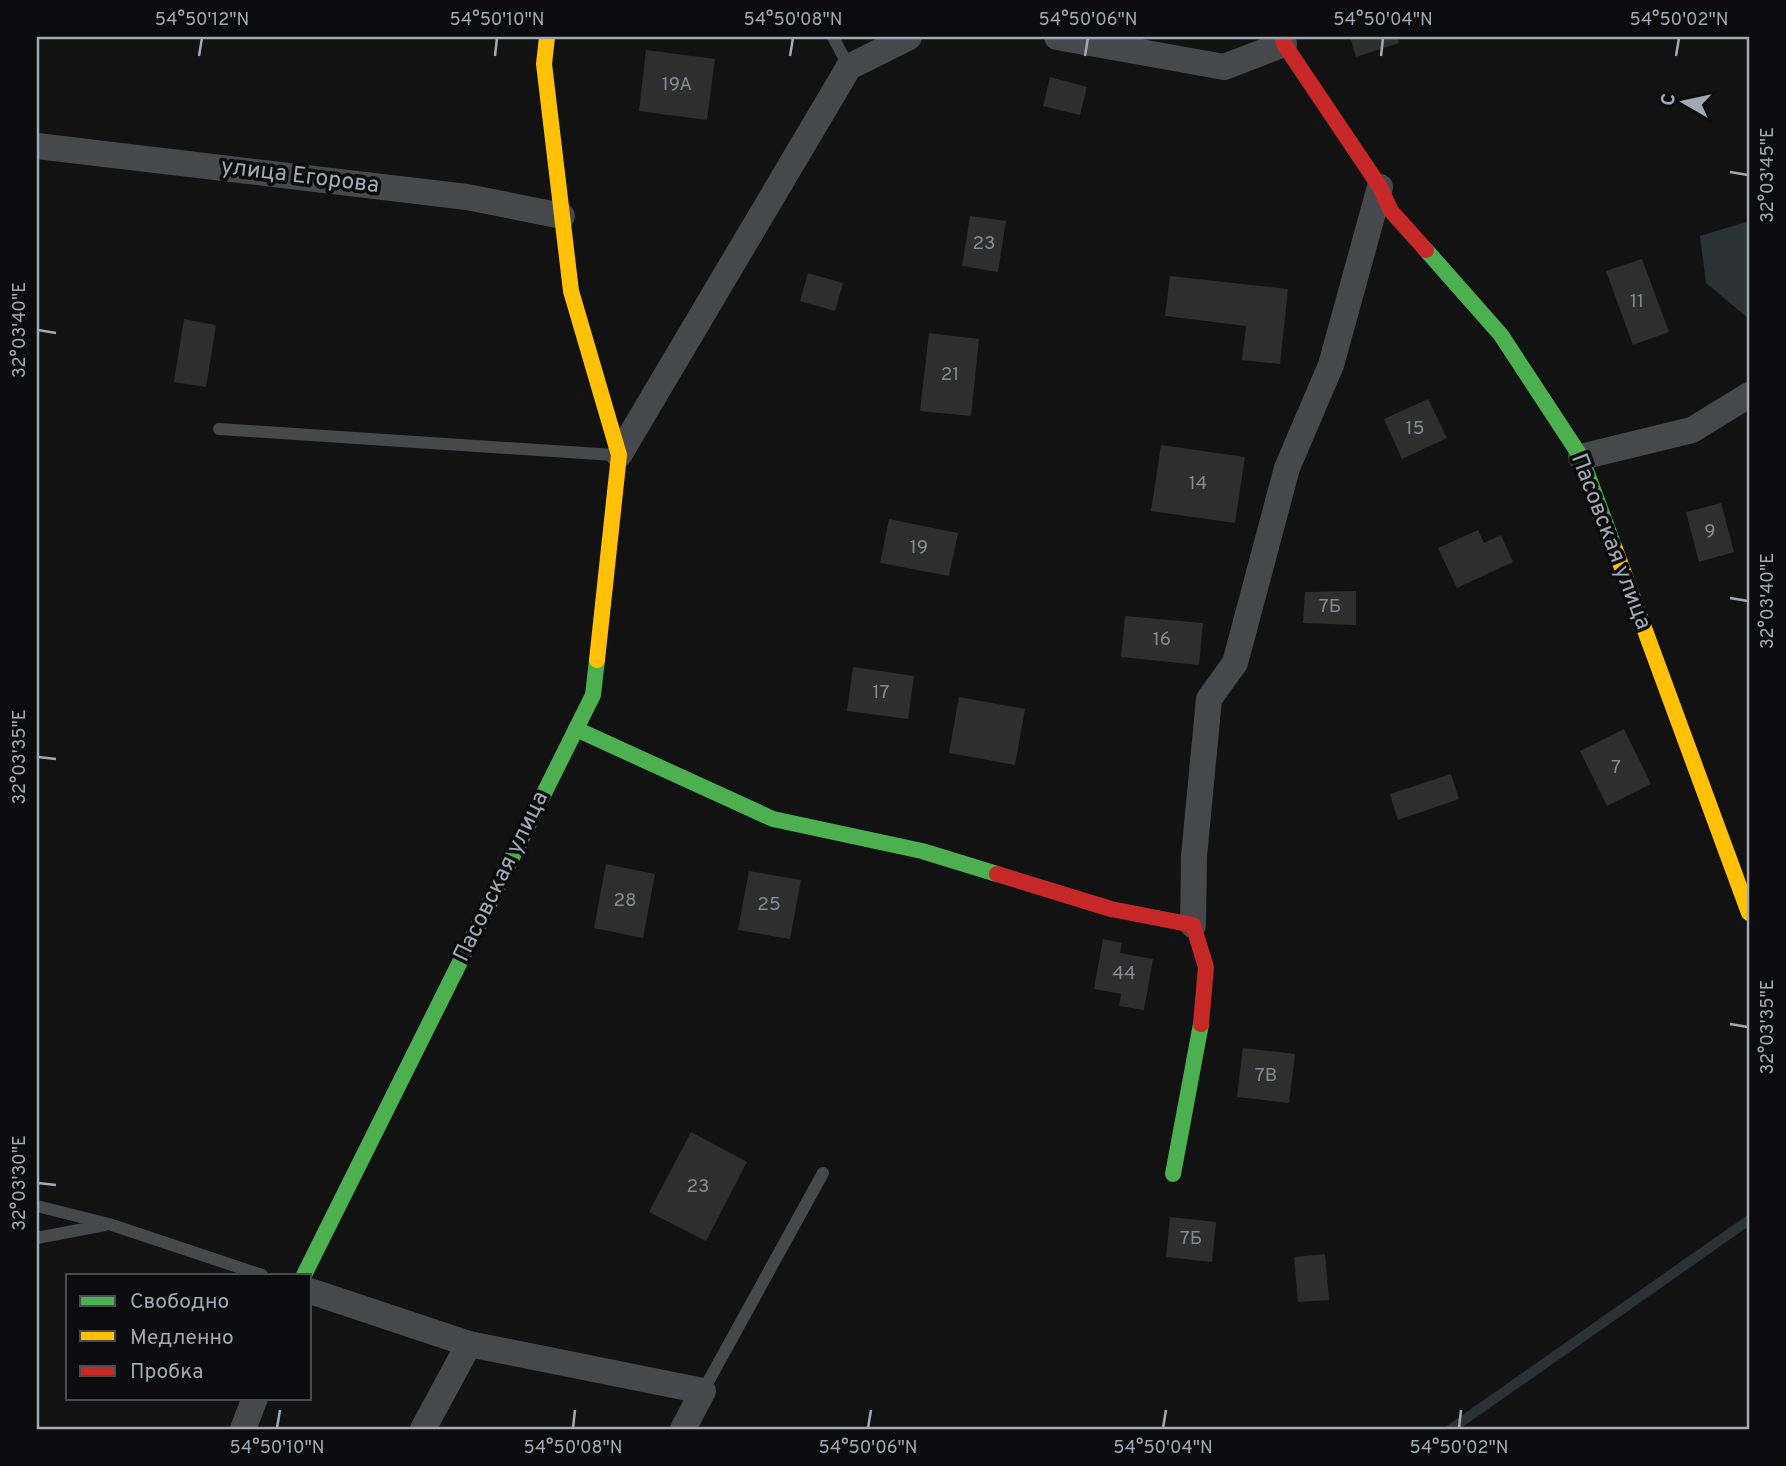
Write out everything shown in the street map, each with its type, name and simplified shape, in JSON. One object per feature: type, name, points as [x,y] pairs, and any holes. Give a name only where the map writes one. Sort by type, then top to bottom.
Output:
[{"type":"street","points":[[547,37],[544,64],[571,291],[619,455]]},
{"type":"street","points":[[619,455],[849,67],[909,37]]},
{"type":"street","points":[[1057,37],[1224,67],[1283,40]]},
{"type":"street","name":"Пасовская улица","points":[[1283,40],[1380,187],[1391,211],[1501,335],[1581,457],[1749,913]]},
{"type":"street","name":"улица Егорова","points":[[37,146],[467,197],[562,216]]},
{"type":"street","points":[[1173,1174],[1200,1034],[1206,967],[1193,925],[1194,856],[1209,699],[1235,663],[1287,468],[1331,365],[1380,187]]},
{"type":"street","points":[[1581,457],[1692,430],[1749,395]]},
{"type":"street","name":"Пасовская улица","points":[[304,1274],[593,695],[619,455]]},
{"type":"street","points":[[576,729],[773,818],[922,851],[1111,909],[1193,925]]},
{"type":"street","points":[[312,1292],[469,1345],[703,1391],[682,1429]]},
{"type":"street","points":[[424,1429],[469,1345]]},
{"type":"street","points":[[243,1429],[254,1400]]},
{"type":"lane","points":[[833,37],[849,67]]},
{"type":"lane","points":[[219,429],[619,455]]},
{"type":"lane","points":[[703,1391],[823,1173]]},
{"type":"lane","points":[[37,1206],[109,1224],[259,1274]]},
{"type":"lane","points":[[37,1238],[109,1224]]},
{"type":"shaded area","points":[[1749,221],[1749,319],[1706,283],[1700,236]]},
{"type":"building","points":[[1350,37],[1397,37],[1399,43],[1356,57]]},
{"type":"building","points":[[646,50],[715,59],[707,120],[639,111]]},
{"type":"building","points":[[1050,77],[1087,87],[1080,115],[1043,106]]},
{"type":"building","points":[[970,216],[1006,221],[998,272],[962,266]]},
{"type":"building","points":[[1642,259],[1669,332],[1633,345],[1606,271]]},
{"type":"building","points":[[808,273],[843,283],[835,311],[800,301]]},
{"type":"building","points":[[1170,276],[1288,289],[1280,364],[1242,360],[1246,326],[1165,316]]},
{"type":"building","points":[[184,319],[216,325],[206,387],[174,382]]},
{"type":"building","points":[[929,333],[979,339],[971,416],[920,411]]},
{"type":"building","points":[[1428,399],[1447,438],[1402,459],[1384,419]]},
{"type":"building","points":[[1161,445],[1245,457],[1235,523],[1151,511]]},
{"type":"building","points":[[1721,503],[1734,552],[1699,562],[1686,512]]},
{"type":"building","points":[[889,519],[958,533],[949,576],[880,563]]},
{"type":"building","points":[[1478,530],[1484,543],[1501,535],[1513,562],[1457,588],[1438,548]]},
{"type":"building","points":[[1356,591],[1356,625],[1303,623],[1305,592]]},
{"type":"building","points":[[1125,616],[1203,623],[1199,665],[1121,657]]},
{"type":"building","points":[[853,667],[914,676],[908,719],[847,711]]},
{"type":"building","points":[[959,697],[1025,709],[1015,765],[949,753]]},
{"type":"building","points":[[1624,729],[1651,784],[1607,806],[1580,751]]},
{"type":"building","points":[[1451,774],[1459,799],[1398,820],[1390,794]]},
{"type":"building","points":[[606,864],[655,874],[643,938],[594,928]]},
{"type":"building","points":[[749,871],[801,880],[790,939],[738,930]]},
{"type":"building","points":[[1103,939],[1122,943],[1120,953],[1153,959],[1144,1010],[1119,1006],[1121,994],[1094,989]]},
{"type":"building","points":[[1243,1048],[1295,1054],[1289,1103],[1237,1097]]},
{"type":"building","points":[[691,1132],[747,1162],[706,1241],[649,1212]]},
{"type":"building","points":[[1170,1217],[1216,1222],[1212,1262],[1166,1257]]},
{"type":"building","points":[[1325,1254],[1329,1300],[1298,1302],[1294,1257]]},
{"type":"waterway","points":[[1451,1429],[1749,1220]]},
{"type":"traffic: fast","points":[[1426,250],[1501,335],[1581,457],[1615,549]]},
{"type":"traffic: fast","points":[[304,1274],[593,695],[597,660]]},
{"type":"traffic: fast","points":[[576,729],[773,819],[922,851],[997,874]]},
{"type":"traffic: fast","points":[[1173,1174],[1201,1024]]},
{"type":"traffic: slow","points":[[547,37],[544,64],[571,291],[619,455],[597,660]]},
{"type":"traffic: slow","points":[[1615,549],[1749,913]]},
{"type":"traffic: jam","points":[[1282,37],[1284,44],[1380,187],[1391,211],[1426,250]]},
{"type":"traffic: jam","points":[[997,874],[1111,909],[1193,925],[1206,967],[1201,1024]]}]
